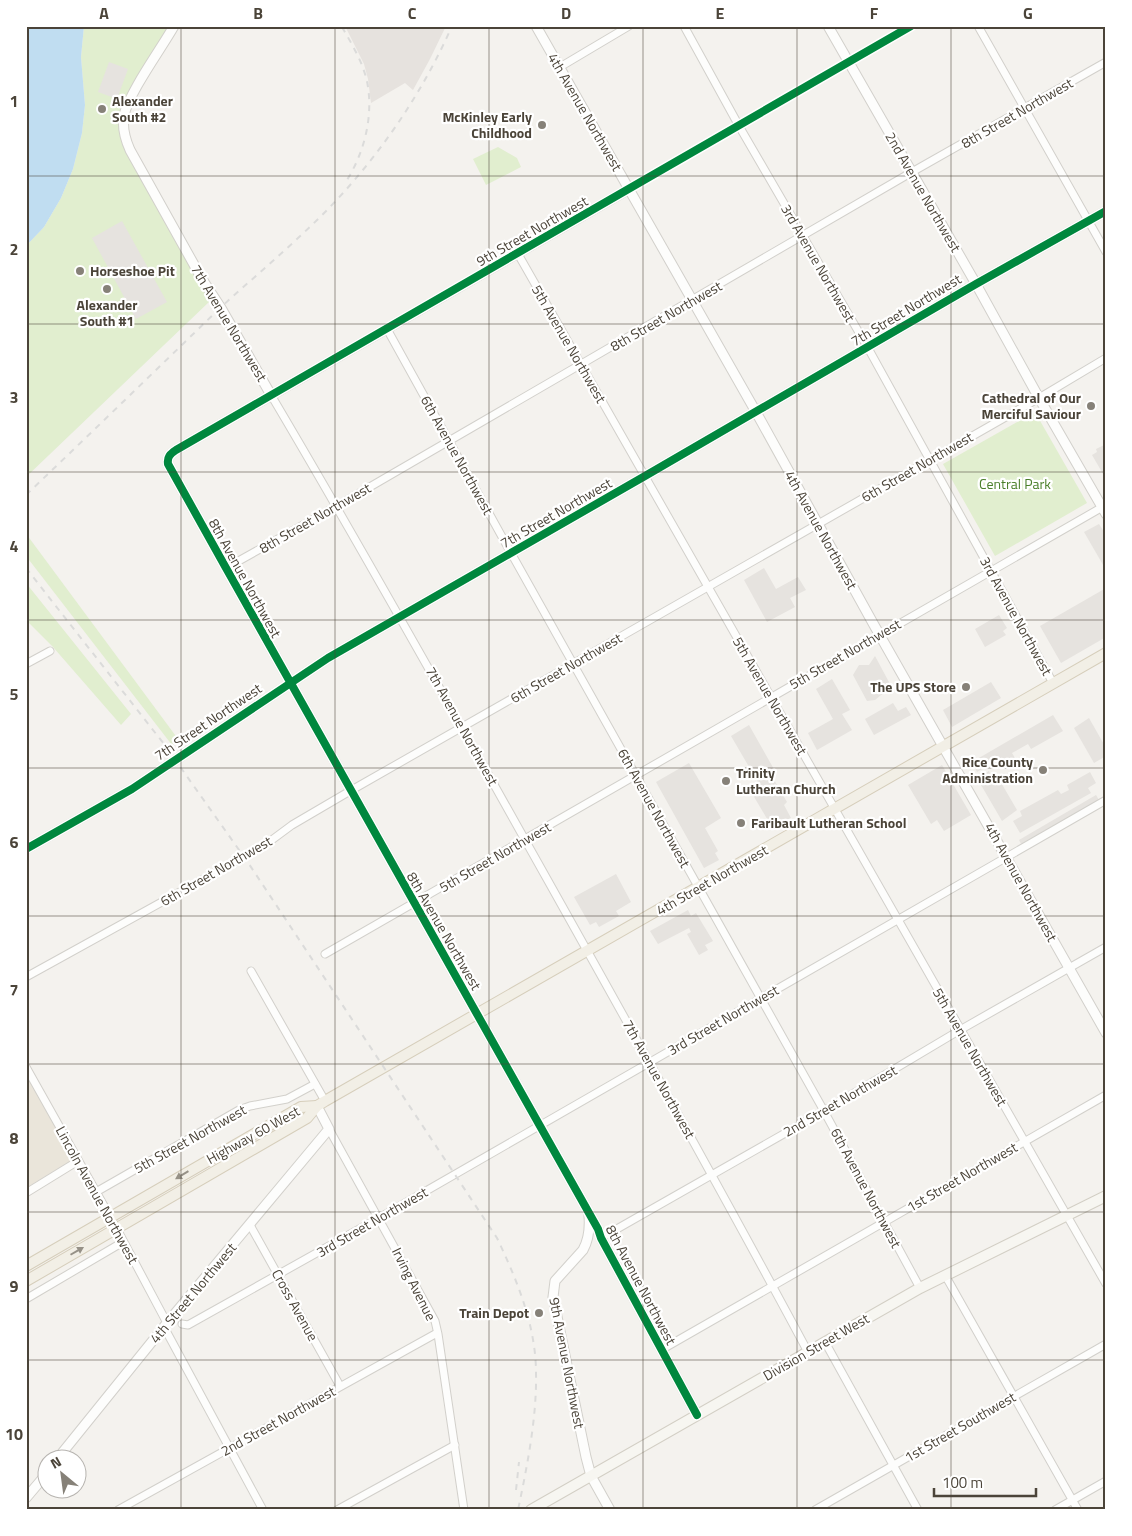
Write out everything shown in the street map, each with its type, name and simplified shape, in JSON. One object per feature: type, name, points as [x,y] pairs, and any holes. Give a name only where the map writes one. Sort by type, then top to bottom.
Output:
[{"type":"main road","name":"4th Street Northwest","points":[[321,1103],[1106,653]]},
{"type":"main road","name":"Highway 60 West","points":[[26,1266],[301,1107],[321,1103]]},
{"type":"main road","name":"Highway 60 West","points":[[26,1280],[307,1118],[321,1103]]},
{"type":"main road","name":"Division Street West","points":[[531,1510],[920,1288],[1106,1196]]},
{"type":"street","name":"7th Avenue Northwest","points":[[174,26],[130,102],[124,123],[125,136],[130,150],[202,278],[337,506],[463,727],[713,1175],[808,1352]]},
{"type":"street","name":"4th Avenue Northwest","points":[[536,26],[1106,1033]]},
{"type":"street","points":[[560,67],[629,26]]},
{"type":"street","name":"3rd Avenue Northwest","points":[[684,26],[739,126],[868,348],[1053,683]]},
{"type":"street","name":"2nd Avenue Northwest","points":[[828,26],[1104,509]]},
{"type":"street","name":"9th Street Northwest","points":[[167,460],[170,453],[911,26]]},
{"type":"street","points":[[978,26],[1106,252]]},
{"type":"street","name":"8th Street Northwest","points":[[226,568],[337,506],[912,172],[1106,62]]},
{"type":"street","name":"7th Street Northwest","points":[[26,849],[132,789],[289,682],[328,658],[1106,211]]},
{"type":"street","name":"5th Avenue Northwest","points":[[518,254],[1106,1284]]},
{"type":"street","name":"6th Avenue Northwest","points":[[388,329],[511,554],[824,1111],[920,1288]]},
{"type":"street","name":"6th Street Northwest","points":[[26,978],[265,845],[292,825],[350,791],[1106,358]]},
{"type":"street","name":"8th Avenue Northwest","points":[[167,460],[350,791],[598,1229],[661,1350],[698,1415]]},
{"type":"street","name":"5th Street Northwest","points":[[325,954],[879,634],[1104,509]]},
{"type":"street","points":[[26,664],[50,651]]},
{"type":"street","name":"3rd Street Northwest","points":[[182,1324],[188,1324],[379,1218],[1106,800]]},
{"type":"street","name":"2nd Street Northwest","points":[[576,1258],[601,1238],[1106,947]]},
{"type":"street","name":"Irving Avenue","points":[[251,971],[315,1084],[330,1129],[430,1310],[437,1332],[464,1510]]},
{"type":"street","name":"Lincoln Avenue Northwest","points":[[26,1067],[117,1229],[229,1448],[264,1510]]},
{"type":"street","name":"5th Street Northwest","points":[[96,1192],[239,1110],[287,1099],[315,1084]]},
{"type":"street","name":"1st Street Northwest","points":[[661,1350],[1106,1095]]},
{"type":"street","name":"4th Street Northwest","points":[[66,1448],[330,1129]]},
{"type":"street","points":[[26,1193],[78,1161]]},
{"type":"street","points":[[576,1258],[583,1250],[588,1239],[590,1227],[588,1213]]},
{"type":"street","name":"Cross Avenue","points":[[250,1225],[340,1386]]},
{"type":"street","points":[[26,1298],[123,1242]]},
{"type":"street","name":"9th Avenue Northwest","points":[[576,1258],[555,1282],[553,1297],[591,1476],[610,1510]]},
{"type":"street","points":[[945,1275],[1078,1510]]},
{"type":"street","name":"2nd Street Northwest","points":[[118,1510],[437,1332]]},
{"type":"street","points":[[826,1342],[892,1466],[918,1510]]},
{"type":"street","name":"1st Street Southwest","points":[[815,1510],[1106,1344]]},
{"type":"street","points":[[337,1510],[455,1445]]},
{"type":"street","points":[[1055,1510],[1106,1481]]},
{"type":"street","points":[[26,1498],[38,1484]]},
{"type":"shaded area","points":[[345,26],[446,26],[413,90],[405,83],[371,103],[364,64]]},
{"type":"shaded area","points":[[109,62],[128,69],[117,99],[98,92]]},
{"type":"shaded area","points":[[122,221],[167,302],[136,319],[92,238]]},
{"type":"shaded area","points":[[1106,444],[1106,479],[1092,455],[1097,452],[1096,449]]},
{"type":"shaded area","points":[[1099,524],[1106,535],[1106,570],[1084,532]]},
{"type":"shaded area","points":[[764,568],[776,589],[798,577],[806,590],[790,598],[795,607],[767,622],[744,580]]},
{"type":"shaded area","points":[[1106,588],[1106,637],[1061,663],[1040,626]]},
{"type":"shaded area","points":[[999,615],[1007,628],[1003,631],[1006,635],[985,647],[975,629]]},
{"type":"shaded area","points":[[875,656],[890,684],[886,693],[875,700],[867,701],[853,675],[859,665],[869,665]]},
{"type":"shaded area","points":[[832,679],[850,710],[842,714],[852,730],[817,750],[808,733],[833,719],[816,689]]},
{"type":"shaded area","points":[[991,682],[1001,698],[952,727],[943,710]]},
{"type":"shaded area","points":[[893,703],[898,711],[906,707],[911,715],[874,735],[865,719]]},
{"type":"shaded area","points":[[1053,715],[1063,731],[1031,749],[1028,744],[1012,753],[1015,758],[996,769],[992,763],[977,772],[972,762]]},
{"type":"shaded area","points":[[1089,718],[1106,748],[1106,756],[1094,763],[1074,728]]},
{"type":"shaded area","points":[[749,725],[775,771],[770,773],[787,802],[784,805],[791,818],[773,829],[750,790],[759,784],[731,736]]},
{"type":"shaded area","points":[[689,763],[721,818],[705,828],[718,851],[715,853],[719,860],[704,868],[656,782]]},
{"type":"shaded area","points":[[942,765],[971,815],[944,831],[937,820],[931,824],[908,785]]},
{"type":"shaded area","points":[[989,771],[991,777],[996,774],[1017,810],[1002,821],[977,778]]},
{"type":"shaded area","points":[[1090,772],[1096,783],[1088,788],[1091,793],[1020,833],[1013,821],[1022,816],[1020,811],[1058,790],[1061,794],[1069,790],[1067,785]]},
{"type":"shaded area","points":[[1096,795],[1099,800],[1021,844],[1019,840]]},
{"type":"shaded area","points":[[616,874],[631,902],[616,911],[619,916],[599,927],[596,922],[590,925],[574,897]]},
{"type":"shaded area","points":[[688,910],[691,916],[696,913],[713,941],[705,945],[708,950],[699,955],[687,934],[691,932],[689,928],[658,944],[650,931]]},
{"type":"shaded area","points":[[26,1070],[76,1158],[26,1188]]},
{"type":"green space","points":[[84,26],[169,26],[128,96],[126,148],[210,301],[26,477],[26,246],[44,227],[61,198],[73,169],[82,133],[85,105],[81,57]]},
{"type":"green space","points":[[498,147],[517,158],[521,167],[486,185],[473,159]]},
{"type":"green space","name":"Central Park","points":[[1035,412],[1087,503],[995,556],[943,464]]},
{"type":"green space","points":[[26,535],[181,743],[172,745],[26,556]]},
{"type":"green space","points":[[26,583],[131,714],[121,725],[53,647],[26,620]]},
{"type":"water","points":[[26,26],[84,26],[81,57],[85,105],[82,133],[73,169],[61,198],[44,227],[26,246]]},
{"type":"railway","points":[[26,495],[219,309],[330,207],[366,166],[399,122],[428,75],[452,26]]},
{"type":"railway","points":[[342,27],[361,64],[368,87],[369,99],[368,125],[362,149],[345,183]]},
{"type":"railway","points":[[26,568],[164,744],[249,864],[497,1238],[512,1270],[524,1304],[533,1338],[535,1355],[536,1390],[533,1424],[518,1510]]},
{"type":"railway","points":[[516,1490],[519,1462]]},
{"type":"cycle path","points":[[697,1415],[601,1238],[598,1229],[226,568],[168,464],[168,459],[176,450],[911,26]]},
{"type":"cycle path","points":[[26,849],[132,789],[328,658],[1106,211]]},
{"type":"place","name":"Alexander South #2","points":[[102,109]]},
{"type":"place","name":"McKinley Early Childhood","points":[[542,125]]},
{"type":"place","name":"Horseshoe Pit","points":[[80,271]]},
{"type":"place","name":"Alexander South #1","points":[[107,289]]},
{"type":"place","name":"Cathedral of Our Merciful Saviour","points":[[1091,406]]},
{"type":"place","name":"The UPS Store","points":[[966,687]]},
{"type":"place","name":"Rice County Administration","points":[[1043,770]]},
{"type":"place","name":"Trinity Lutheran Church","points":[[726,781]]},
{"type":"place","name":"Faribault Lutheran School","points":[[741,823]]},
{"type":"place","name":"Train Depot","points":[[539,1313]]}]
